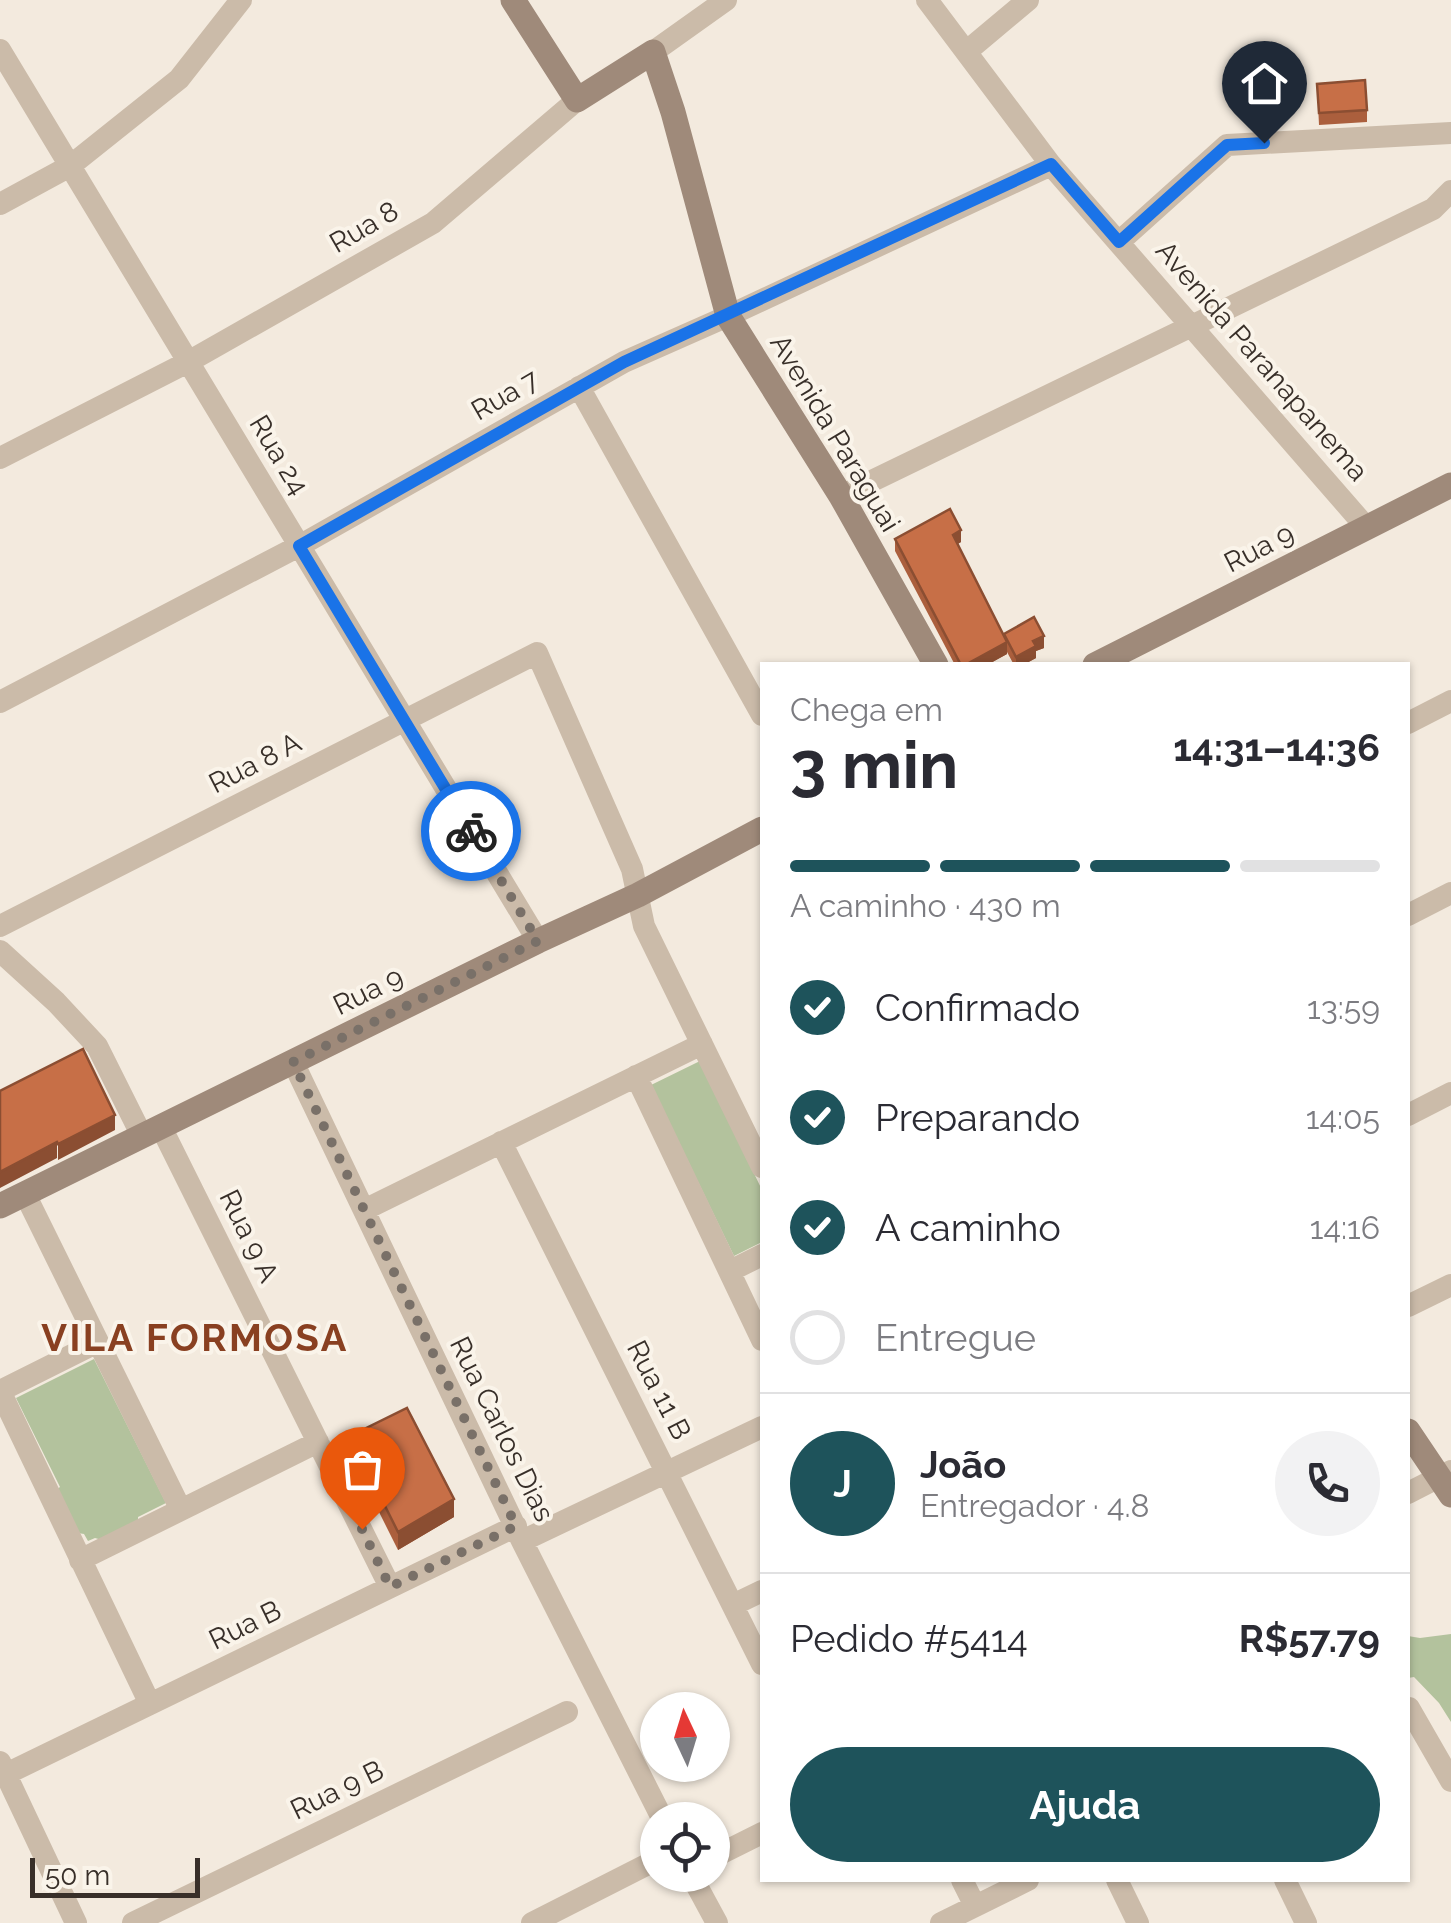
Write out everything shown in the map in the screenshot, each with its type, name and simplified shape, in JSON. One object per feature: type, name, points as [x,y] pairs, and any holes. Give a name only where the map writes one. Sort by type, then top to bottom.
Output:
[{"type":"street","points":[[0,204],[70,166],[179,80],[241,0]]},
{"type":"street","points":[[513,0],[578,100]]},
{"type":"street","name":"Rua 8","points":[[0,458],[188,362],[434,222],[578,100],[726,0]]},
{"type":"street","name":"Avenida Paranapanema","points":[[927,0],[1051,164],[1366,526]]},
{"type":"street","points":[[966,52],[1028,0]]},
{"type":"street","name":"Rua 24","points":[[0,50],[538,941]]},
{"type":"street","name":"Avenida Paraguai","points":[[653,52],[728,316],[841,496],[934,662]]},
{"type":"street","points":[[1119,242],[1227,145],[1451,133]]},
{"type":"street","name":"Rua 7","points":[[0,702],[299,546],[624,362],[1051,164]]},
{"type":"street","points":[[841,496],[1433,210],[1451,191]]},
{"type":"street","points":[[578,388],[760,711]]},
{"type":"street","name":"Rua 9","points":[[1100,662],[1451,486]]},
{"type":"street","name":"Rua 8 A","points":[[0,926],[537,653],[632,869],[638,894]]},
{"type":"street","points":[[1410,722],[1451,701]]},
{"type":"street","name":"Rua 9","points":[[0,1206],[638,894],[760,830]]},
{"type":"street","points":[[1410,913],[1451,893]]},
{"type":"street","points":[[638,894],[644,926],[760,1163]]},
{"type":"street","name":"Rua 9 A","points":[[0,951],[97,1046],[152,1131],[318,1442],[390,1587]]},
{"type":"street","points":[[364,1210],[702,1044]]},
{"type":"street","name":"Rua Carlos Dias","points":[[293,1062],[519,1534],[653,1802]]},
{"type":"street","points":[[636,1076],[760,1336]]},
{"type":"street","points":[[1410,1114],[1451,1093]]},
{"type":"street","name":"Rua 11 B","points":[[501,1142],[760,1660]]},
{"type":"street","points":[[24,1194],[181,1510]]},
{"type":"street","points":[[730,1271],[760,1256]]},
{"type":"street","points":[[1410,1305],[1451,1285]]},
{"type":"street","points":[[98,1342],[0,1392],[150,1704]]},
{"type":"street","name":"Rua B","points":[[2,1771],[390,1587],[666,1472],[760,1428]]},
{"type":"street","points":[[1410,1434],[1447,1481],[1410,1491]]},
{"type":"street","points":[[80,1560],[318,1442]]},
{"type":"street","points":[[733,1605],[760,1592]]},
{"type":"street","points":[[1410,1711],[1451,1782]]},
{"type":"street","name":"Rua 9 B","points":[[133,1923],[567,1712]]},
{"type":"street","points":[[2,1771],[76,1923]]},
{"type":"street","points":[[730,1849],[760,1833]]},
{"type":"street","points":[[532,1923],[640,1868]]},
{"type":"street","points":[[958,1917],[962,1882]]},
{"type":"street","points":[[958,1917],[1024,1882]]},
{"type":"street","points":[[1118,1882],[1138,1923]]},
{"type":"street","points":[[1286,1882],[1306,1923]]},
{"type":"street","points":[[700,1892],[716,1923]]},
{"type":"green space","points":[[700,1061],[760,1186],[760,1243],[734,1256],[651,1085]]},
{"type":"green space","points":[[94,1359],[166,1503],[138,1517],[138,1525],[102,1540],[88,1541],[78,1533],[56,1490],[60,1487],[16,1398]]},
{"type":"green space","points":[[1451,1634],[1451,1722],[1439,1703],[1414,1677],[1410,1678],[1410,1636]]},
{"type":"building","points":[[1365,80],[1367,110],[1319,113],[1317,84]]},
{"type":"building","points":[[950,509],[961,530],[953,535],[1007,642],[970,662],[959,662],[895,539]]},
{"type":"building","points":[[1034,617],[1044,636],[1033,641],[1036,646],[1016,657],[1004,634]]},
{"type":"building","points":[[83,1049],[115,1115],[0,1172],[0,1091]]},
{"type":"building","points":[[407,1408],[454,1499],[398,1532],[350,1436]]},
{"type":"way so far","points":[[362,1529],[390,1587],[516,1526],[293,1062],[538,941],[471,831]]},
{"type":"district","name":"VILA FORMOSA","points":[[195,1337]]},
{"type":"route","points":[[471,831],[299,546],[624,362],[1051,164],[1119,242],[1227,145],[1264,143]]}]
